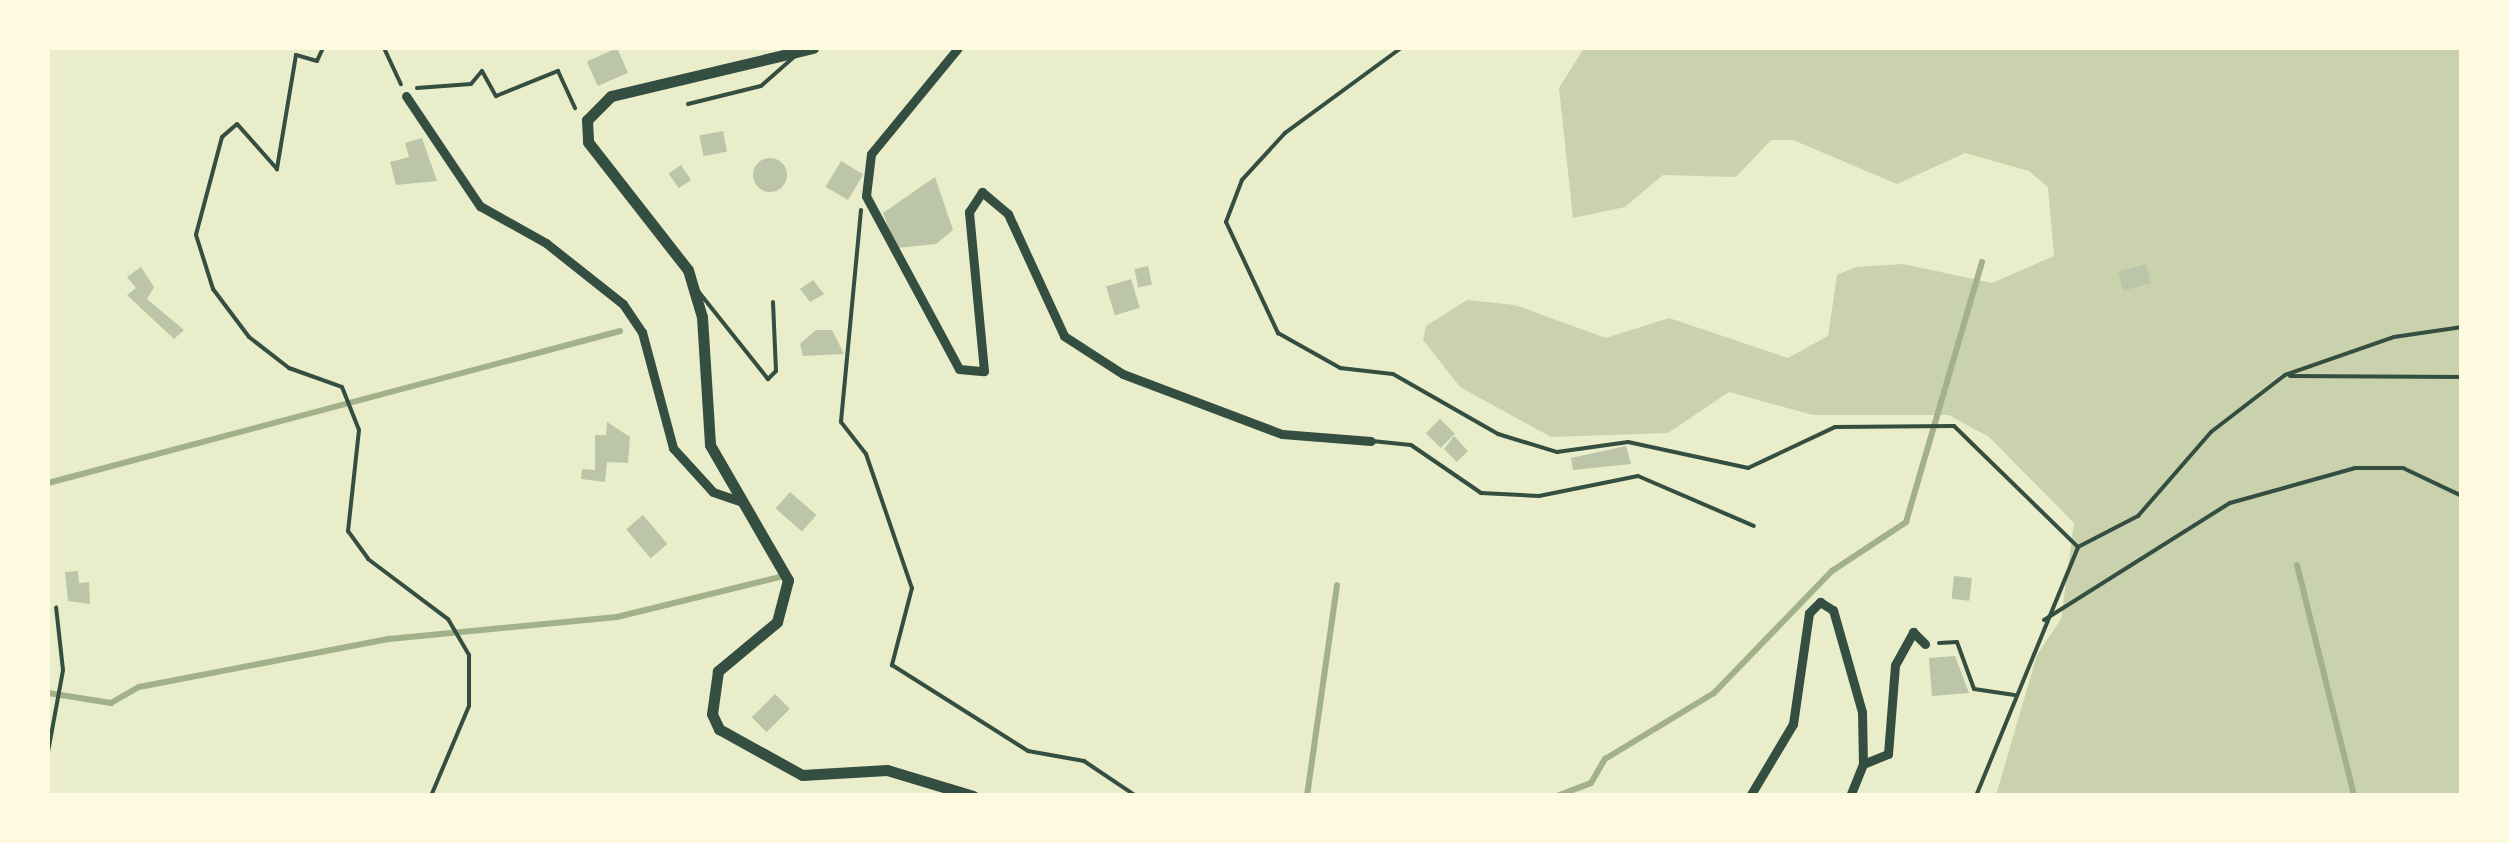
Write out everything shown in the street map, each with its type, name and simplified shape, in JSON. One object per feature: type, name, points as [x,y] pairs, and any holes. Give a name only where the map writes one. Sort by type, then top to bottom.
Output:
[{"type":"street","points":[[813,48],[611,96],[592,110],[586,131],[694,286],[706,431],[788,580],[776,622],[718,671],[712,714],[720,728],[802,775],[888,770],[974,796]]},
{"type":"street","points":[[958,48],[871,154],[869,203],[959,369],[984,371],[969,212],[982,192],[1008,214],[1064,336],[1123,374],[1282,434],[1371,442]]},
{"type":"street","points":[[406,96],[472,199],[622,304],[642,332],[673,448],[713,492],[742,502]]},
{"type":"street","points":[[1750,796],[1793,724],[1816,604],[1834,614],[1862,712],[1863,764],[1850,796]]},
{"type":"street","points":[[1863,764],[1888,754],[1896,665],[1913,632],[1926,644]]},
{"type":"lane","points":[[688,104],[761,86],[797,52]]},
{"type":"lane","points":[[694,286],[768,379],[776,371],[773,302]]},
{"type":"lane","points":[[1371,442],[1411,445],[1482,493],[1540,496],[1638,476],[1754,526]]},
{"type":"path","points":[[323,48],[317,60],[296,55],[277,169],[237,124],[222,137],[196,235],[213,289],[249,337],[288,368],[342,388],[359,430],[348,531],[368,559],[448,619],[470,655],[469,706],[431,796]]},
{"type":"path","points":[[384,48],[404,89],[470,84],[482,71],[496,96],[558,71],[586,131]]},
{"type":"path","points":[[1401,48],[1285,133],[1242,180],[1226,222],[1278,334],[1340,368],[1394,374],[1498,434],[1558,452],[1628,442],[1748,468],[1835,428],[1954,426],[2078,546]]},
{"type":"path","points":[[869,203],[855,215],[841,422],[866,454],[912,588],[892,665],[1028,750],[1084,761],[1136,796]]},
{"type":"path","points":[[1976,796],[2040,623],[2078,546],[2138,516],[2211,432],[2285,375],[2394,337],[2462,327]]},
{"type":"path","points":[[2285,375],[2462,377]]},
{"type":"path","points":[[2040,623],[2230,503],[2355,468],[2402,468],[2462,496]]},
{"type":"path","points":[[48,752],[63,670],[56,608]]},
{"type":"path","points":[[1926,644],[1958,642],[1974,689],[2016,695]]},
{"type":"green space","points":[[1584,48],[2461,48],[2461,795],[1996,795],[2037,655],[2061,619],[2074,523],[1989,437],[1949,415],[1813,415],[1729,392],[1668,433],[1551,437],[1460,387],[1423,340],[1426,326],[1467,300],[1515,305],[1606,338],[1669,318],[1788,358],[1828,336],[1837,275],[1856,267],[1903,264],[1992,283],[2054,256],[2048,187],[2029,171],[1965,153],[1897,184],[1793,140],[1771,140],[1736,177],[1663,175],[1625,207],[1573,218],[1559,88]]},
{"type":"building","points":[[617,48],[628,73],[598,86],[587,61]]},
{"type":"building","points":[[723,131],[727,152],[703,156],[699,136]]},
{"type":"building","points":[[422,138],[437,181],[396,185],[390,162],[409,157],[405,143]]},
{"type":"building","points":[[770,158],[782,163],[787,175],[782,187],[770,192],[758,187],[753,175],[758,163]]},
{"type":"building","points":[[841,161],[863,174],[848,200],[826,187]]},
{"type":"building","points":[[681,165],[691,180],[679,188],[669,173]]},
{"type":"building","points":[[935,177],[953,230],[936,244],[896,248],[883,213]]},
{"type":"building","points":[[2146,264],[2151,283],[2123,291],[2118,272]]},
{"type":"building","points":[[1148,266],[1152,285],[1138,287],[1134,269]]},
{"type":"building","points":[[141,267],[154,287],[147,299],[184,330],[174,339],[127,295],[136,288],[127,277]]},
{"type":"building","points":[[1131,279],[1140,308],[1115,315],[1106,287]]},
{"type":"building","points":[[813,280],[824,294],[810,302],[800,289]]},
{"type":"building","points":[[816,330],[832,330],[844,354],[803,356],[800,344]]},
{"type":"building","points":[[1440,419],[1455,434],[1441,448],[1426,433]]},
{"type":"building","points":[[607,422],[630,437],[628,463],[607,462],[605,482],[581,479],[582,469],[595,470],[595,435],[606,435]]},
{"type":"building","points":[[1454,436],[1468,451],[1457,462],[1444,449]]},
{"type":"building","points":[[1626,446],[1631,464],[1573,470],[1571,458]]},
{"type":"building","points":[[790,492],[816,515],[802,532],[776,509]]},
{"type":"building","points":[[643,515],[667,544],[651,558],[626,529]]},
{"type":"building","points":[[78,571],[79,583],[89,582],[90,604],[68,601],[65,572]]},
{"type":"building","points":[[1954,576],[1972,578],[1969,601],[1952,599]]},
{"type":"building","points":[[1955,656],[1969,693],[1932,696],[1929,658]]},
{"type":"building","points":[[775,694],[790,709],[767,732],[752,717]]},
{"type":"waterway","points":[[1557,796],[1591,783],[1605,759],[1714,693],[1832,571],[1906,522],[1982,262]]},
{"type":"waterway","points":[[48,483],[620,331]]},
{"type":"waterway","points":[[2297,565],[2354,796]]},
{"type":"waterway","points":[[48,693],[111,703],[139,687],[389,639],[617,617],[780,577]]},
{"type":"waterway","points":[[1307,796],[1337,585]]}]
